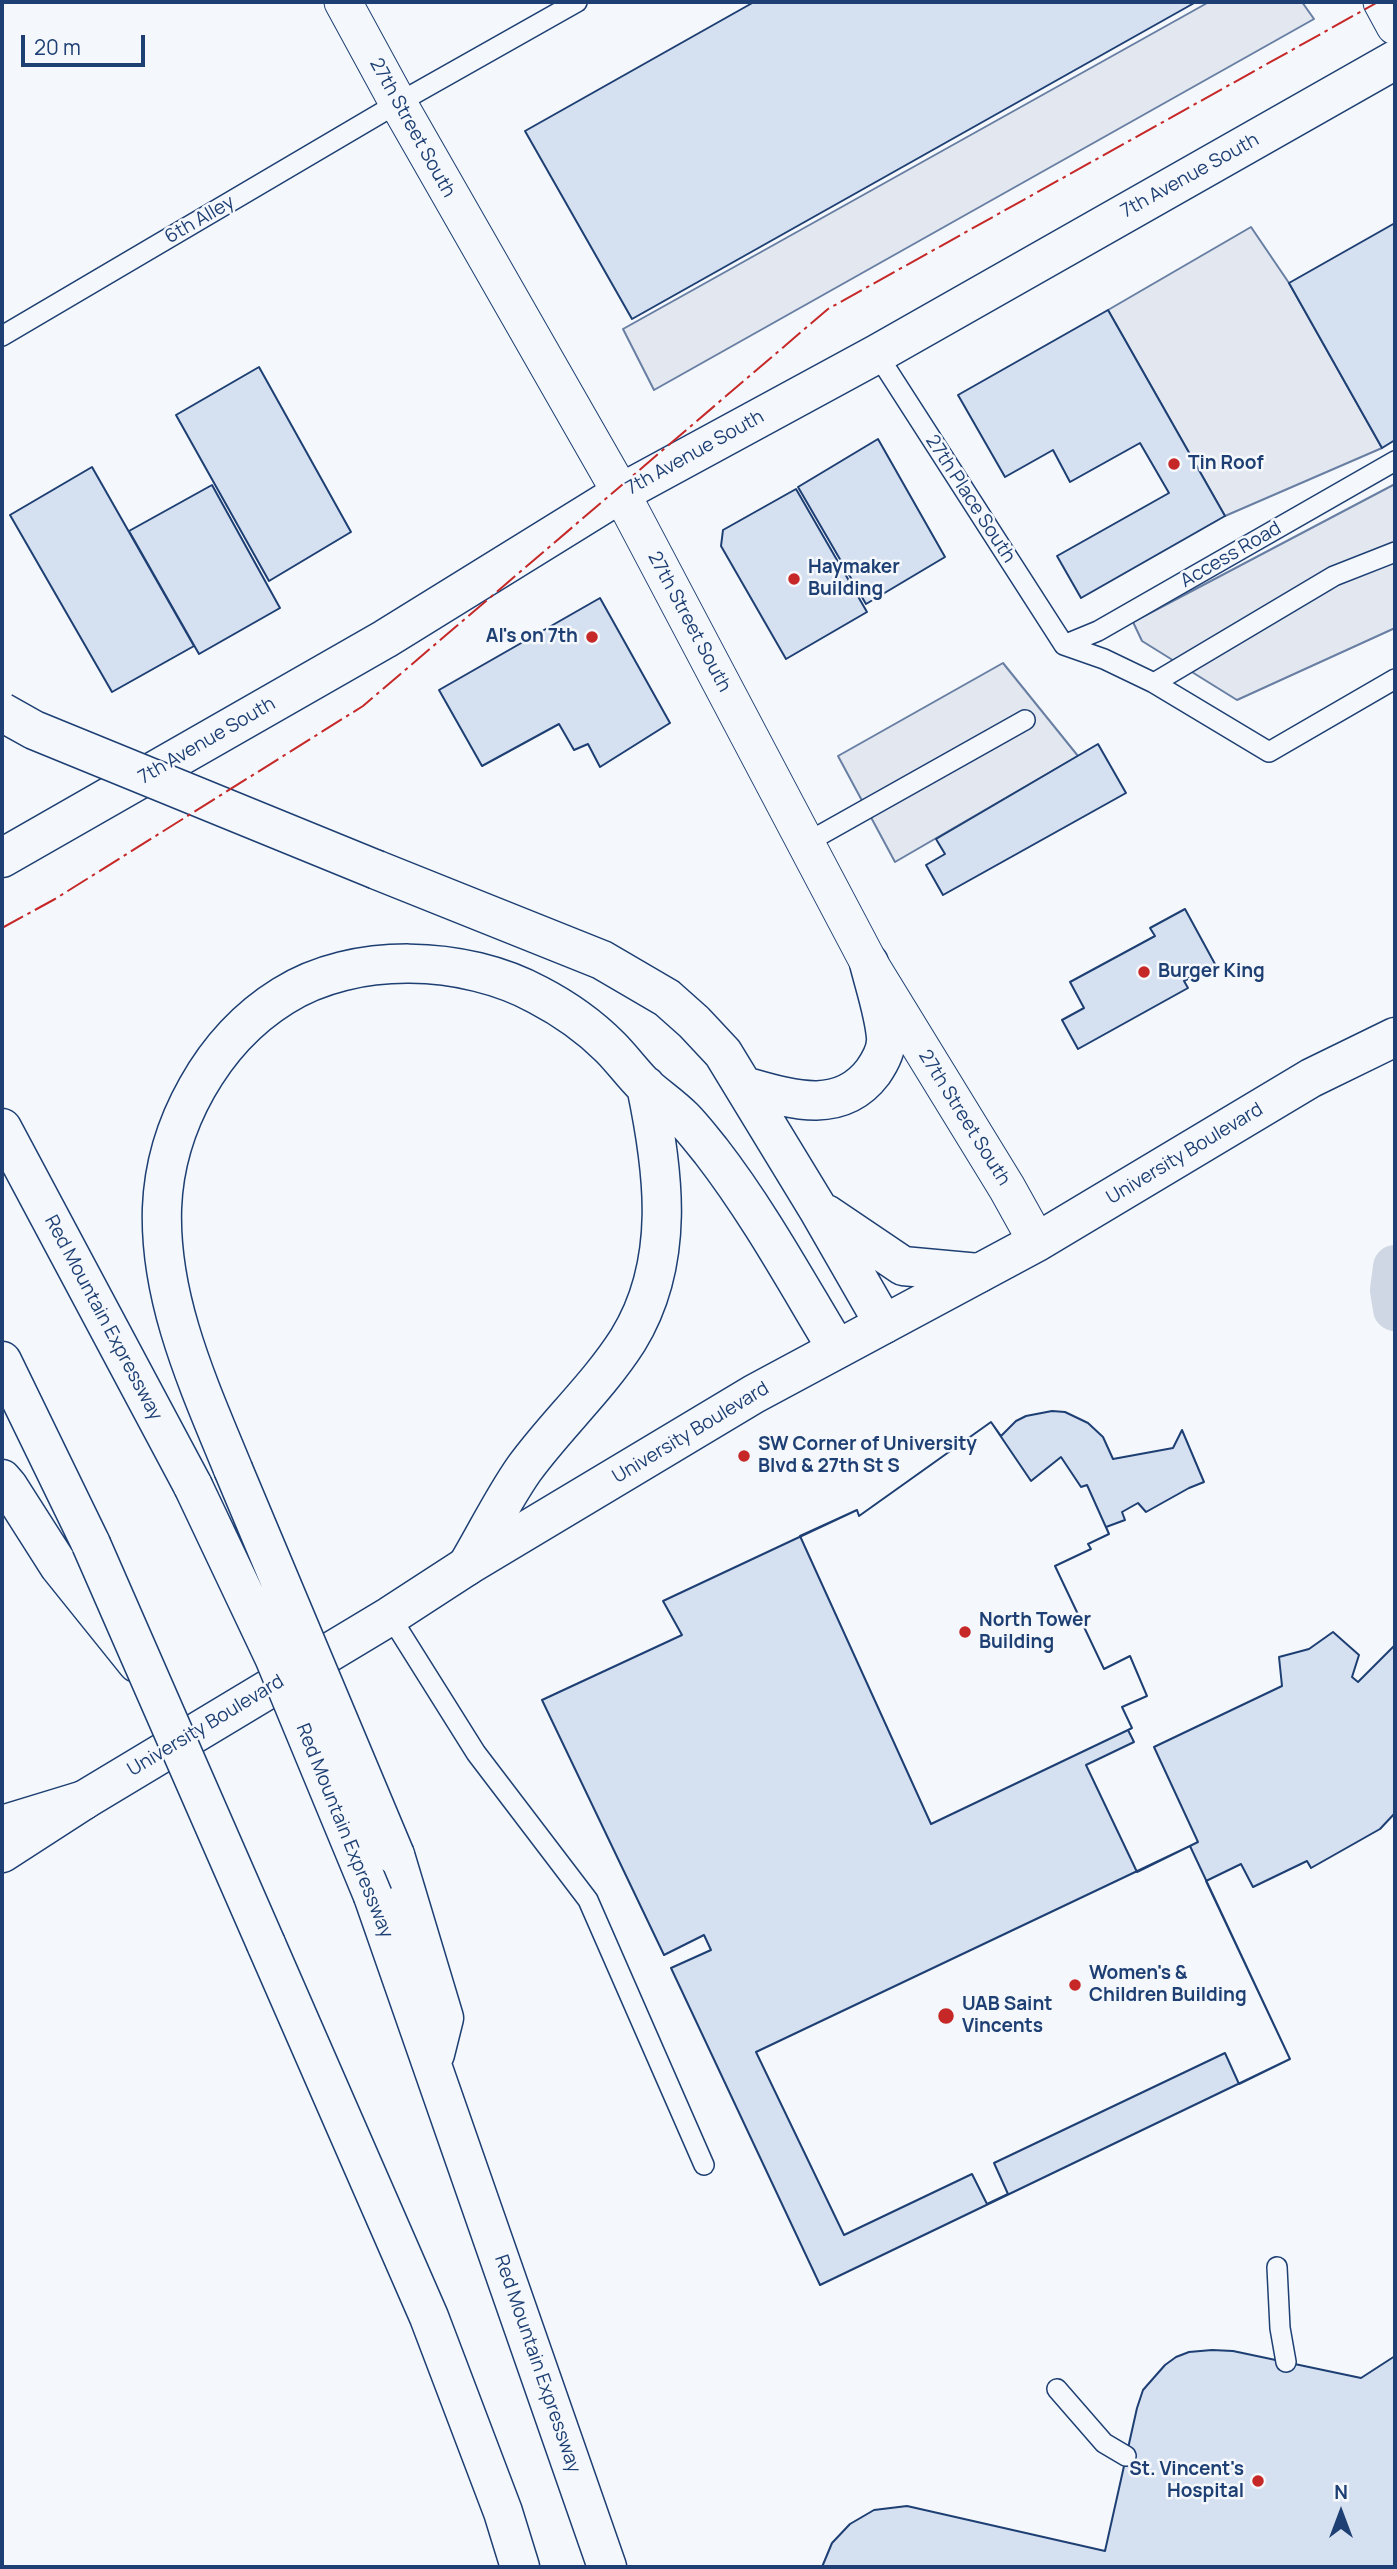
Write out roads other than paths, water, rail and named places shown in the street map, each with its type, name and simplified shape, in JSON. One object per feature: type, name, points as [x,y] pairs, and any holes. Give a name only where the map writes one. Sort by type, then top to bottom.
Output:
[{"type":"main road","name":"7th Avenue South","points":[[2,858],[385,639],[621,493],[877,354],[1395,60]]},
{"type":"main road","points":[[2,712],[33,730],[564,943],[602,960],[667,998],[723,1053],[884,1324]]},
{"type":"main road","points":[[433,2066],[444,2018],[396,1855],[233,1469],[180,1331],[164,1253],[162,1211],[164,1180],[171,1148],[190,1100],[218,1056],[244,1027],[283,995],[324,978],[368,966],[411,963],[480,973],[545,999],[608,1045],[646,1086],[682,1116],[741,1193],[837,1349]]},
{"type":"main road","points":[[744,1086],[783,1097],[824,1101],[848,1095],[866,1082],[881,1062],[886,1039],[869,963]]},
{"type":"main road","name":"University Boulevard","points":[[2,1853],[84,1800],[390,1616],[467,1566],[754,1394],[1037,1242],[1311,1078],[1395,1037]]},
{"type":"main road","points":[[467,1566],[524,1470],[628,1339],[651,1290],[661,1247],[663,1201],[659,1147],[646,1086]]},
{"type":"main road","name":"Red Mountain Expressway","points":[[2,1128],[193,1486],[274,1657],[373,1896],[607,2567]]},
{"type":"main road","points":[[818,1209],[903,1266],[979,1273]]},
{"type":"main road","points":[[2,1361],[91,1544],[429,2317],[503,2512],[520,2567]]},
{"type":"main road","points":[[2,1479],[59,1566],[151,1681]]},
{"type":"main road","points":[[2,1825],[84,1800]]},
{"type":"street","name":"27th Street South","points":[[342,2],[621,493],[869,963],[1007,1188],[1037,1242]]},
{"type":"street","points":[[1382,2],[1395,26]]},
{"type":"lane","name":"6th Alley","points":[[2,336],[398,103],[577,2]]},
{"type":"lane","name":"27th Place South","points":[[877,354],[1064,645]]},
{"type":"lane","name":"Access Road","points":[[1064,645],[1098,631],[1395,461]]},
{"type":"lane","points":[[1154,683],[1334,576],[1395,552]]},
{"type":"lane","points":[[1064,645],[1104,659],[1154,683],[1269,752],[1395,680]]},
{"type":"lane","points":[[806,843],[1025,720]]},
{"type":"lane","points":[[390,1616],[476,1753],[588,1900],[704,2165]]},
{"type":"lane","points":[[1277,2267],[1280,2328],[1286,2362]]},
{"type":"lane","points":[[1057,2389],[1104,2443],[1126,2456]]},
{"type":"waterway","points":[[1395,1267],[1392,1290],[1395,1309]]},
{"type":"place","name":"Tin Roof","points":[[1174,464]]},
{"type":"place","name":"Haymaker Building","points":[[794,579]]},
{"type":"place","name":"Al's on 7th","points":[[592,637]]},
{"type":"place","name":"Burger King","points":[[1144,972]]},
{"type":"place","name":"SW Corner of University Blvd & 27th St S","points":[[744,1456]]},
{"type":"place","name":"North Tower Building","points":[[965,1632]]},
{"type":"place","name":"Women's & Children Building","points":[[1075,1985]]},
{"type":"place","name":"UAB Saint Vincents","points":[[946,2016]]},
{"type":"place","name":"St. Vincent's Hospital","points":[[1258,2481]]}]
